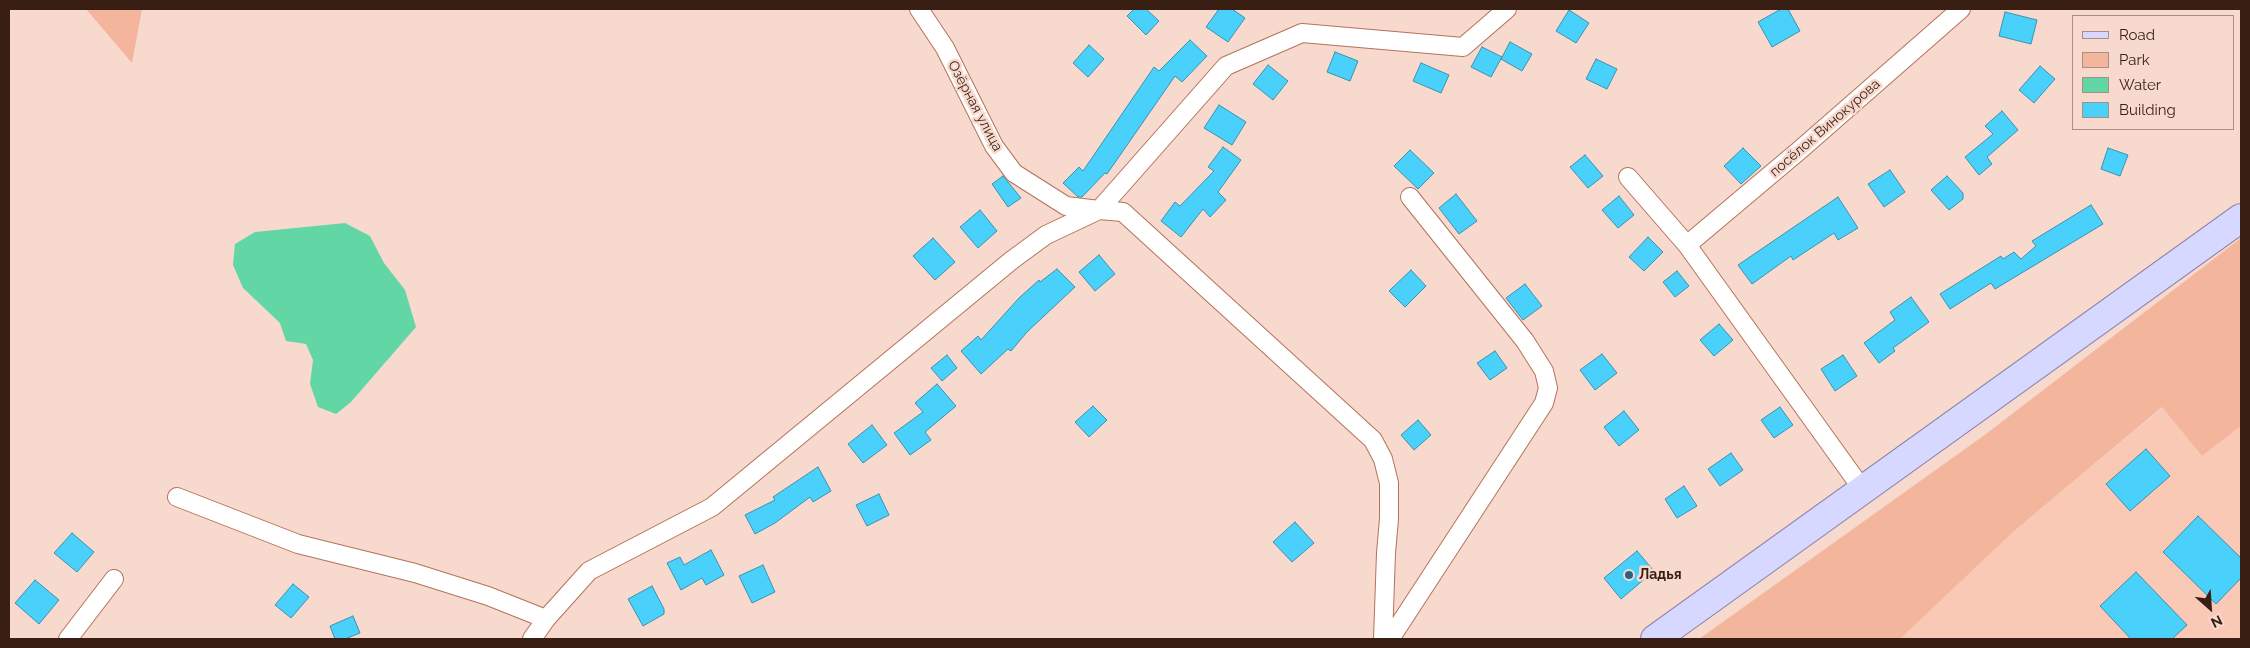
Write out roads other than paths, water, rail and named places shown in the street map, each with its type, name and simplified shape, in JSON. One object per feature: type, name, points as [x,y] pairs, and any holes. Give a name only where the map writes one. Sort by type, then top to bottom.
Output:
[{"type":"main road","points":[[1656,639],[2241,218]]},
{"type":"street","name":"Озёрная улица","points":[[919,9],[945,48],[994,146],[1014,173],[1066,206],[1123,212],[1372,440],[1383,459],[1389,483],[1390,519],[1386,553],[1383,639]]},
{"type":"street","points":[[532,639],[546,618],[589,571],[712,507],[1012,260],[1046,235],[1099,210],[1226,66],[1302,33],[1463,47],[1507,9]]},
{"type":"street","name":"посёлок Винокурова","points":[[1687,245],[1802,149],[1961,9]]},
{"type":"street","points":[[1628,177],[1687,245],[1863,490]]},
{"type":"street","points":[[1390,639],[1544,403],[1548,388],[1544,371],[1525,341],[1410,197]]},
{"type":"street","points":[[177,496],[298,544],[415,573],[488,596],[546,618]]},
{"type":"street","points":[[68,639],[114,579]]},
{"type":"water","points":[[345,223],[370,236],[384,263],[405,290],[416,327],[351,402],[336,414],[318,407],[310,384],[313,360],[306,344],[286,341],[280,323],[243,288],[233,265],[235,244],[255,232]]},
{"type":"place","name":"Ладья","points":[[1629,575]]}]
